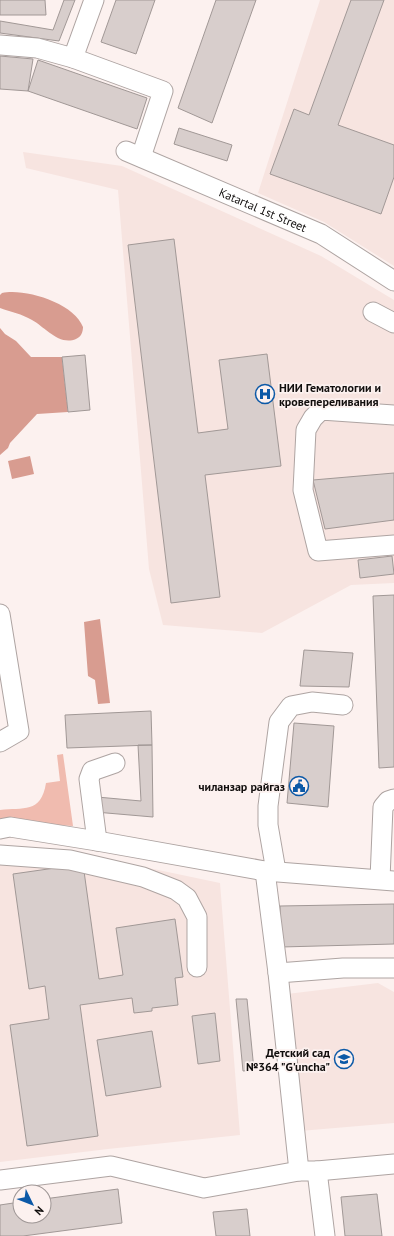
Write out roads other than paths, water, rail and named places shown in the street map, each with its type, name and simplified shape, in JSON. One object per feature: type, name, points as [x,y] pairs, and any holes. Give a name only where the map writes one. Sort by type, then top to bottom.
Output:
[{"type":"street","points":[[0,45],[37,48],[73,58],[94,0]]},
{"type":"street","name":"Katartal 1st Street","points":[[73,58],[163,91],[134,154],[321,234],[394,281]]},
{"type":"street","points":[[373,312],[394,323]]},
{"type":"street","points":[[394,416],[320,410],[306,430],[303,490],[318,551],[394,546]]},
{"type":"street","points":[[0,614],[19,731],[0,742]]},
{"type":"street","points":[[325,1236],[308,1171],[278,973],[270,871],[268,806],[278,722],[291,706],[312,702],[343,705]]},
{"type":"street","points":[[97,841],[89,779],[92,771],[116,763]]},
{"type":"street","points":[[0,829],[10,827],[270,871],[387,880],[383,807],[394,799]]},
{"type":"street","points":[[0,854],[70,860],[144,877],[176,890],[187,898],[197,917],[197,967]]},
{"type":"street","points":[[278,973],[343,968],[394,968]]},
{"type":"street","points":[[0,1180],[110,1166],[204,1188],[308,1171],[394,1164]]},
{"type":"place","name":"НИИ Гематологии и кровепереливания","points":[[265,394]]},
{"type":"place","name":"чиланзар райгаз","points":[[299,786]]},
{"type":"place","name":"Детский сад №364 \"G'uncha\"","points":[[344,1059]]}]
